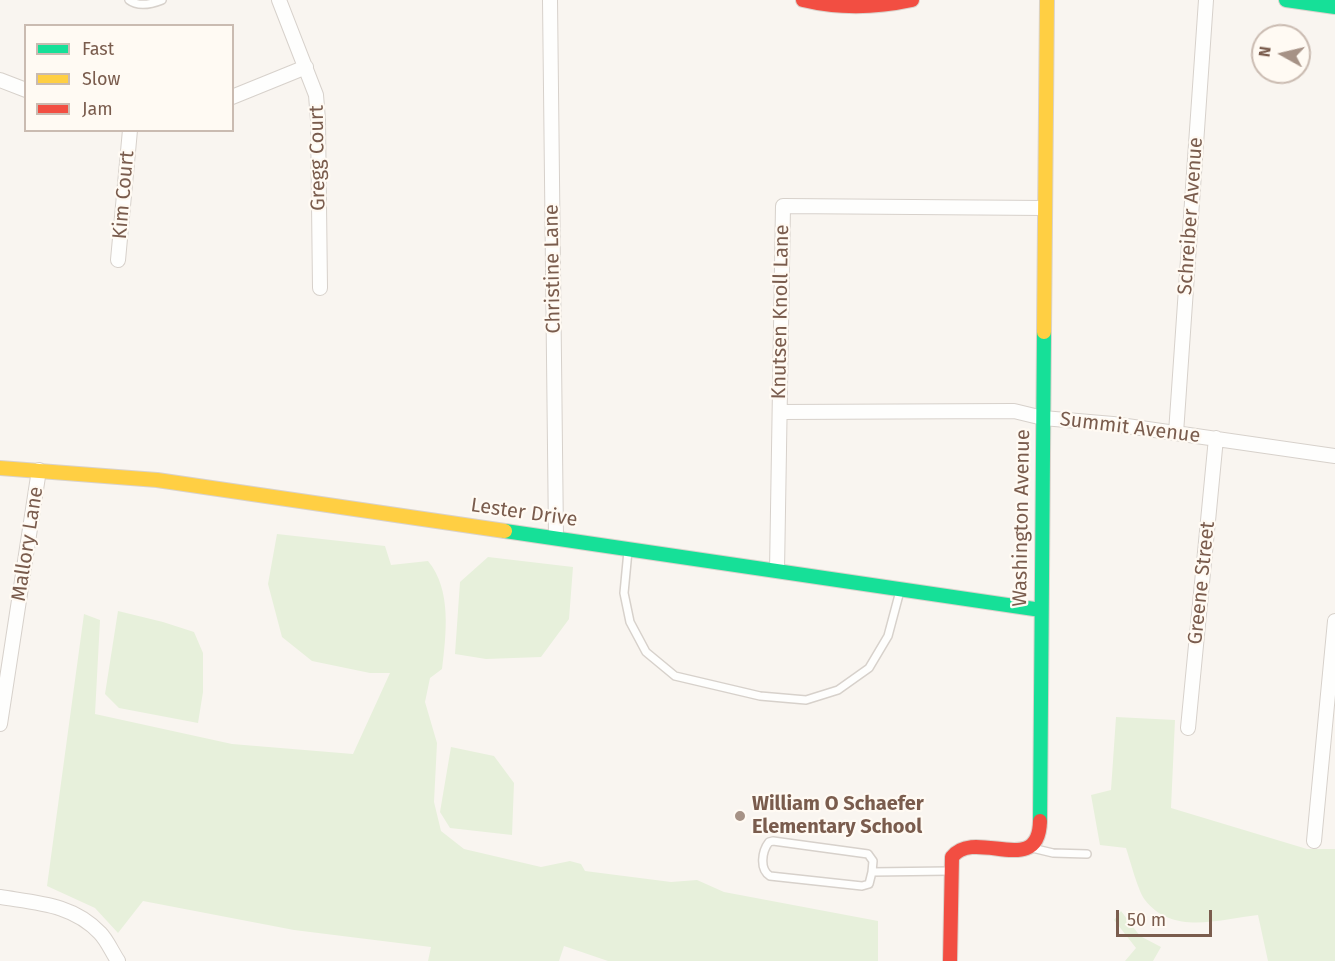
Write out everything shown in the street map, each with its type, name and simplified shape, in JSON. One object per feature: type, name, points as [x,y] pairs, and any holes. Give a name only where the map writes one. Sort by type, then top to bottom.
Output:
[{"type":"street","name":"Gregg Court","points":[[279,0],[316,95],[320,288]]},
{"type":"street","name":"Christine Lane","points":[[550,0],[556,537]]},
{"type":"street","points":[[803,0],[849,8],[912,0]]},
{"type":"street","name":"Washington Avenue","points":[[1030,847],[1038,839],[1040,825],[1047,0]]},
{"type":"street","name":"Schreiber Avenue","points":[[1176,433],[1206,0]]},
{"type":"street","points":[[1286,0],[1335,7]]},
{"type":"street","points":[[234,96],[306,67]]},
{"type":"street","points":[[0,80],[24,89]]},
{"type":"street","name":"Kim Court","points":[[118,260],[130,132]]},
{"type":"street","name":"Knutsen Knoll Lane","points":[[777,571],[783,206],[1044,208]]},
{"type":"street","name":"Summit Avenue","points":[[780,412],[1014,411],[1043,418],[1113,424],[1335,456]]},
{"type":"street","name":"Greene Street","points":[[1188,728],[1216,438]]},
{"type":"street","name":"Lester Drive","points":[[0,468],[157,480],[1041,610]]},
{"type":"street","name":"Mallory Lane","points":[[0,724],[39,470]]},
{"type":"street","points":[[1314,841],[1335,621]]},
{"type":"street","points":[[950,961],[952,857],[958,850],[970,847],[1017,850],[1030,847]]},
{"type":"street","points":[[0,897],[47,904],[78,914],[101,934],[118,961]]},
{"type":"lane","points":[[129,0],[134,3],[152,4],[162,0]]},
{"type":"lane","points":[[628,548],[624,593],[630,622],[646,652],[675,676],[760,696],[806,700],[838,690],[869,668],[888,636],[901,589]]},
{"type":"lane","points":[[773,841],[868,854],[873,861],[872,872],[869,884],[862,886],[770,876],[763,868],[765,847],[773,841]]},
{"type":"lane","points":[[1030,847],[1053,853],[1088,854]]},
{"type":"lane","points":[[872,872],[950,871]]},
{"type":"green space","points":[[277,534],[385,546],[391,565],[428,561],[436,573],[444,599],[446,627],[442,669],[430,678],[425,702],[437,743],[434,802],[441,831],[464,849],[541,867],[570,861],[581,864],[585,871],[671,882],[697,880],[724,892],[878,921],[878,961],[608,961],[564,946],[559,961],[428,961],[431,947],[294,930],[143,901],[118,933],[95,908],[47,886],[84,614],[100,620],[95,714],[232,744],[353,754],[390,673],[370,673],[312,661],[282,637],[268,584]]},
{"type":"green space","points":[[488,557],[573,567],[569,619],[541,657],[486,659],[455,654],[460,582]]},
{"type":"green space","points":[[118,611],[194,632],[203,653],[203,692],[198,723],[119,708],[105,694]]},
{"type":"green space","points":[[1116,717],[1175,720],[1171,808],[1307,849],[1335,849],[1335,961],[1268,961],[1258,915],[1213,922],[1183,922],[1156,911],[1145,900],[1126,848],[1100,845],[1091,795],[1111,790]]},
{"type":"green space","points":[[451,747],[494,756],[514,783],[512,835],[450,828],[440,812]]},
{"type":"green space","points":[[1121,911],[1140,936],[1161,947],[1153,961],[1125,961],[1136,948],[1114,920]]},
{"type":"traffic: fast","points":[[1286,0],[1335,7]]},
{"type":"traffic: fast","points":[[1040,821],[1044,332]]},
{"type":"traffic: fast","points":[[505,531],[1041,610]]},
{"type":"traffic: slow","points":[[1044,332],[1047,0]]},
{"type":"traffic: slow","points":[[0,468],[157,480],[505,531]]},
{"type":"traffic: jam","points":[[803,0],[830,5],[858,6],[885,5],[912,0]]},
{"type":"traffic: jam","points":[[950,961],[952,857],[962,849],[975,847],[1004,850],[1029,847],[1037,838],[1040,821]]},
{"type":"place","name":"William O Schaefer Elementary School","points":[[740,816]]}]
